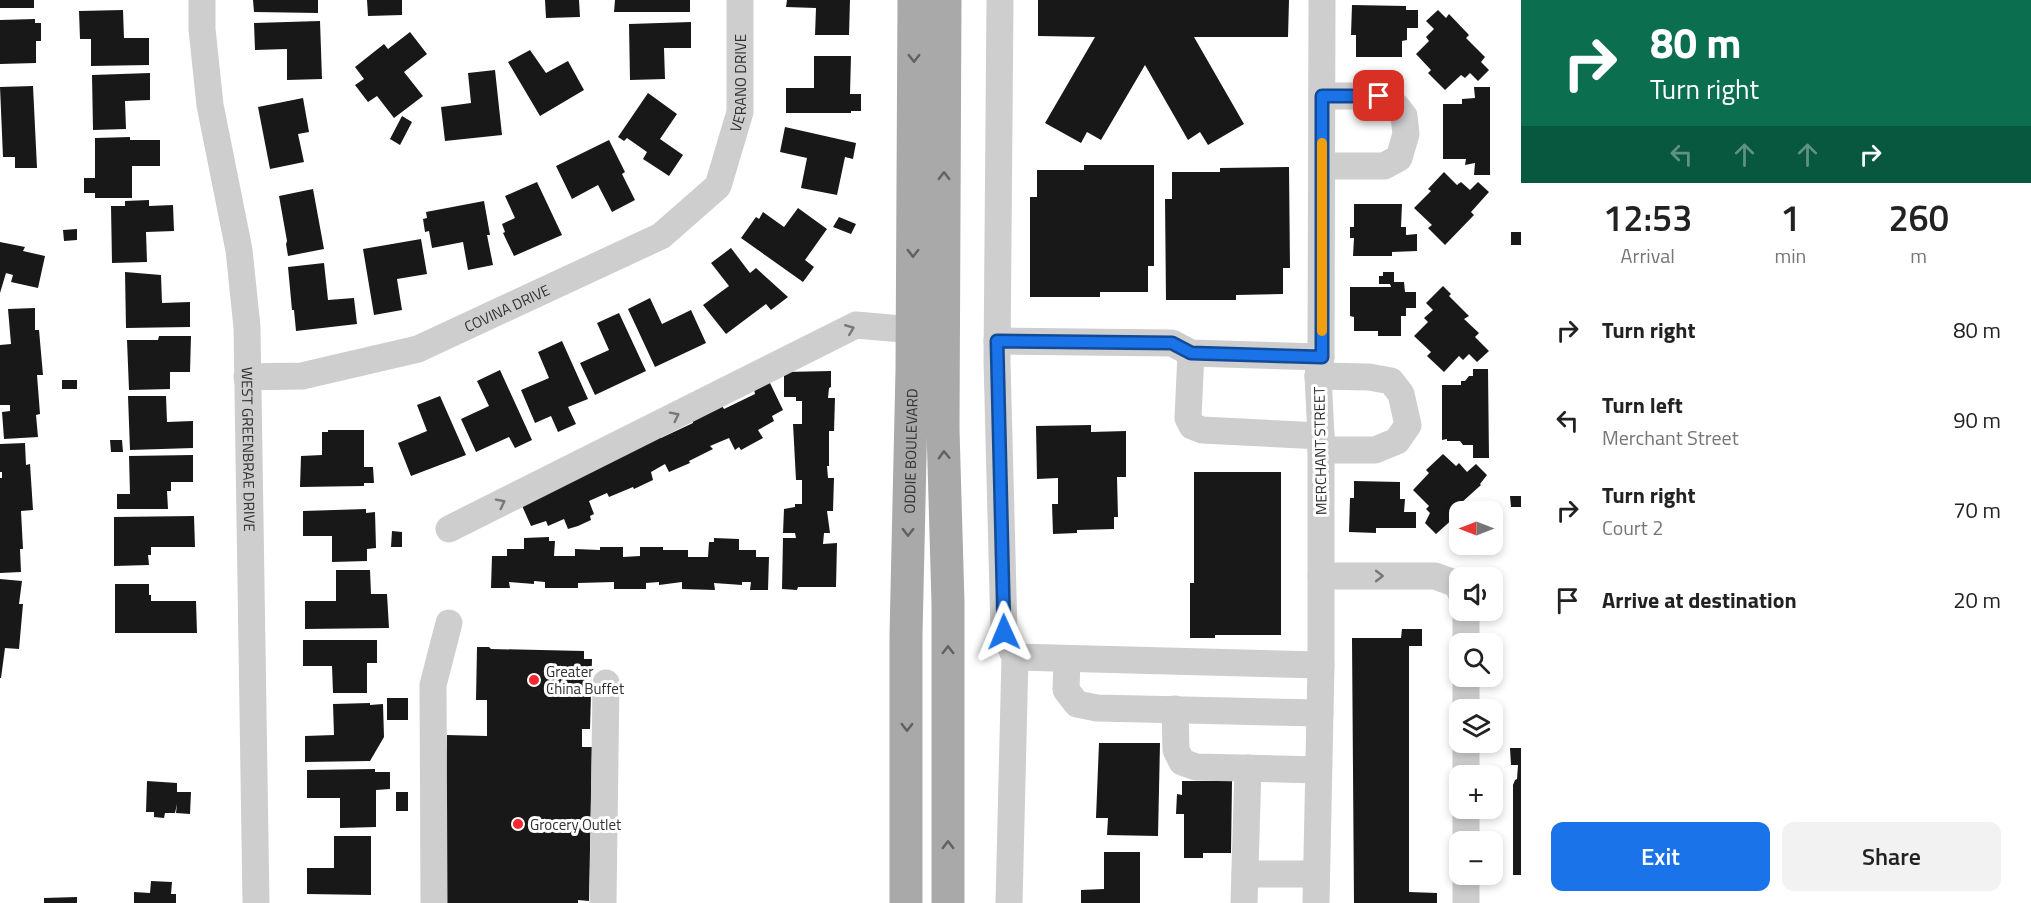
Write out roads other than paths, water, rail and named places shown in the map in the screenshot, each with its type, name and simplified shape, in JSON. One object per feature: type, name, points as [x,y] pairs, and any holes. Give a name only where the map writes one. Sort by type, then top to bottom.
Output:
[{"type":"main road","name":"ODDIE BOULEVARD","points":[[906,903],[906,635],[913,330],[914,0]]},
{"type":"main road","points":[[945,0],[943,429],[948,603],[948,903]]},
{"type":"street","name":"WEST GREENBRAE DRIVE","points":[[202,0],[202,29],[210,105],[238,250],[247,327],[256,903]]},
{"type":"street","name":"VERANO DRIVE","points":[[725,163],[740,112],[740,0]]},
{"type":"street","points":[[1000,0],[997,341],[1004,632],[1015,657],[1009,903]]},
{"type":"street","name":"MERCHANT STREET","points":[[1316,903],[1321,665],[1320,366],[1323,0]]},
{"type":"street","points":[[1322,96],[1379,96],[1396,106],[1404,116],[1406,134],[1399,158],[1384,166],[1322,166]]},
{"type":"street","name":"COVINA DRIVE","points":[[247,377],[302,376],[418,349],[661,236],[718,186],[725,163]]},
{"type":"street","points":[[448,530],[856,325],[913,330]]},
{"type":"street","points":[[997,341],[1172,343],[1191,353],[1320,366],[1391,381],[1401,394],[1408,425],[1397,441],[1375,450],[1202,430],[1192,426],[1188,418],[1191,353]]},
{"type":"street","points":[[1321,576],[1434,576],[1449,581]]},
{"type":"street","points":[[434,903],[433,685],[449,623]]},
{"type":"street","points":[[1015,657],[1321,665]]},
{"type":"street","points":[[1067,658],[1066,690],[1077,704],[1097,708],[1320,712]]},
{"type":"street","points":[[603,903],[606,683]]},
{"type":"street","points":[[1175,709],[1176,750],[1182,762],[1196,767],[1318,770]]},
{"type":"street","points":[[1244,903],[1248,768]]},
{"type":"street","points":[[1245,874],[1316,874]]},
{"type":"street","points":[[1466,885],[1466,903]]},
{"type":"place","name":"Greater China Buffet","points":[[534,680]]},
{"type":"place","name":"Grocery Outlet","points":[[518,824]]}]
